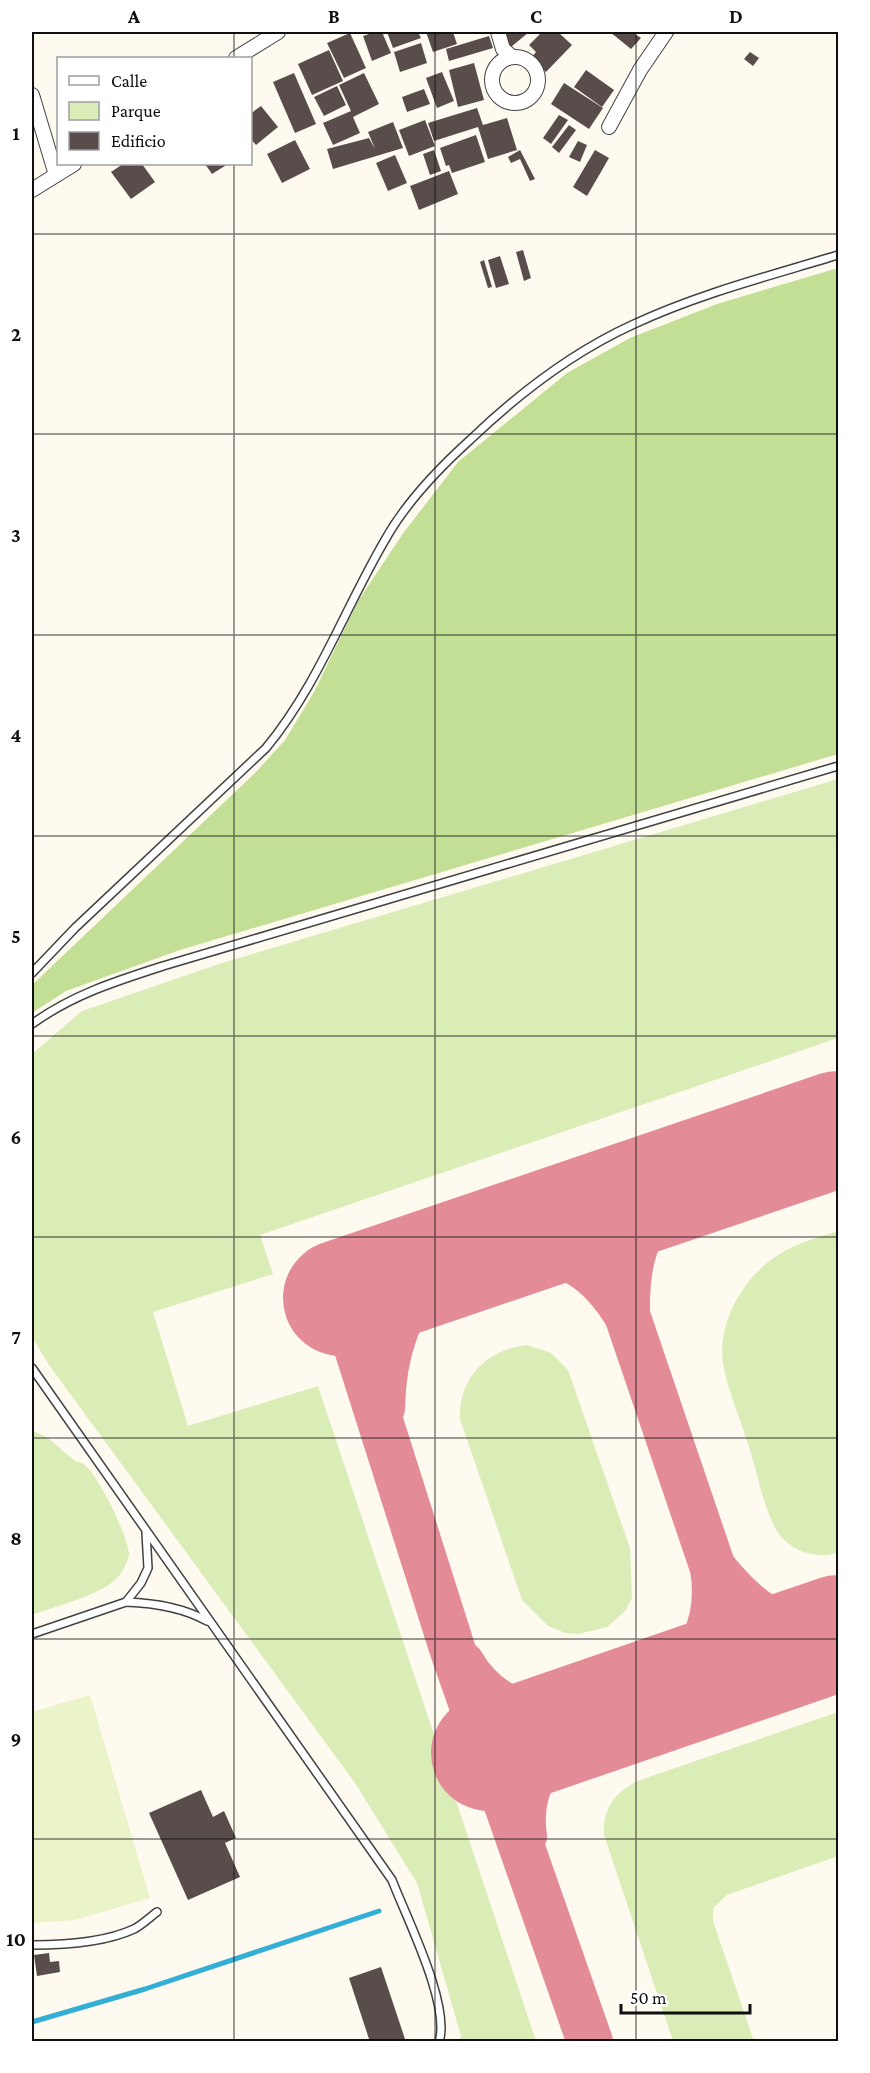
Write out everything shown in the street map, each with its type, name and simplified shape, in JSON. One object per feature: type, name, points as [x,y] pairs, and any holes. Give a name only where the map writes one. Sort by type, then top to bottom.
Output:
[{"type":"street","points":[[238,57],[278,32]]},
{"type":"street","points":[[498,32],[503,49],[512,57]]},
{"type":"street","points":[[609,127],[666,32]]},
{"type":"street","points":[[32,95],[56,175]]},
{"type":"street","points":[[32,190],[72,165]]},
{"type":"lane","points":[[32,973],[272,740],[315,679],[385,538],[407,507],[443,466],[513,399],[569,360],[632,325],[719,291],[838,255]]},
{"type":"lane","points":[[32,1024],[57,1006],[99,986],[838,766]]},
{"type":"lane","points":[[32,1368],[208,1622],[392,1880],[424,1960],[439,2006],[441,2035],[439,2042]]},
{"type":"lane","points":[[126,1602],[141,1583],[148,1568],[146,1531]]},
{"type":"lane","points":[[32,1634],[126,1602],[161,1605],[192,1613],[208,1622]]},
{"type":"lane","points":[[32,1945],[69,1944],[108,1936],[135,1928],[157,1912]]},
{"type":"green space","points":[[838,268],[838,754],[180,950],[66,991],[32,1013],[32,985],[256,772],[285,740],[314,692],[358,601],[404,532],[458,462],[567,373],[630,338],[717,304]]},
{"type":"green space","points":[[838,779],[838,1038],[260,1235],[273,1274],[153,1312],[188,1426],[318,1386],[536,2041],[459,2041],[461,2036],[417,1883],[355,1783],[49,1365],[32,1337],[32,1054],[82,1011],[219,964]]},
{"type":"green space","points":[[838,1231],[838,1553],[816,1555],[789,1544],[777,1531],[772,1521],[728,1384],[722,1347],[725,1330],[737,1299],[757,1272],[790,1248]]},
{"type":"green space","points":[[527,1345],[551,1353],[568,1370],[630,1548],[632,1598],[625,1611],[607,1627],[579,1634],[565,1633],[548,1626],[522,1600],[460,1419],[464,1391],[478,1368],[499,1352]]},
{"type":"green space","points":[[32,1431],[49,1439],[91,1472],[119,1522],[129,1555],[119,1576],[112,1583],[91,1594],[32,1615]]},
{"type":"green space","points":[[90,1695],[150,1898],[75,1920],[32,1923],[32,1712]]},
{"type":"green space","points":[[838,1712],[838,1856],[727,1895],[713,1908],[713,1921],[754,2041],[673,2041],[604,1835],[609,1807],[619,1793],[643,1779]]},
{"type":"building","points":[[382,32],[391,53],[372,61],[363,36]]},
{"type":"building","points":[[387,32],[418,32],[421,38],[393,48]]},
{"type":"building","points":[[426,32],[453,32],[457,44],[433,52]]},
{"type":"building","points":[[529,32],[511,47],[499,34]]},
{"type":"building","points":[[542,32],[558,32],[572,45],[546,72],[531,58],[536,52],[529,45]]},
{"type":"building","points":[[610,32],[632,32],[641,38],[631,49]]},
{"type":"building","points":[[350,33],[366,68],[344,78],[327,43]]},
{"type":"building","points":[[489,36],[493,48],[449,61],[446,49]]},
{"type":"building","points":[[421,43],[427,63],[400,72],[394,52]]},
{"type":"building","points":[[329,50],[343,81],[312,95],[298,64]]},
{"type":"building","points":[[750,52],[759,58],[753,66],[744,59]]},
{"type":"building","points":[[474,63],[484,100],[458,107],[449,70]]},
{"type":"building","points":[[586,70],[614,90],[602,107],[574,87]]},
{"type":"building","points":[[442,72],[454,101],[437,108],[426,78]]},
{"type":"building","points":[[294,73],[316,124],[295,133],[273,82]]},
{"type":"building","points":[[364,73],[379,104],[353,117],[360,133],[333,145],[323,123],[351,111],[339,85]]},
{"type":"building","points":[[564,83],[603,108],[589,129],[551,104]]},
{"type":"building","points":[[337,86],[346,105],[324,116],[314,97]]},
{"type":"building","points":[[424,89],[430,104],[407,112],[402,97]]},
{"type":"building","points":[[261,106],[278,127],[256,145],[252,140],[252,113]]},
{"type":"building","points":[[477,108],[483,125],[507,118],[517,150],[488,159],[478,127],[434,141],[428,123]]},
{"type":"building","points":[[559,115],[568,120],[551,144],[543,138]]},
{"type":"building","points":[[425,120],[435,146],[409,156],[399,130]]},
{"type":"building","points":[[393,122],[403,148],[333,169],[327,149],[369,138],[375,149],[368,132]]},
{"type":"building","points":[[569,125],[576,130],[559,153],[552,147]]},
{"type":"building","points":[[476,135],[485,162],[452,173],[449,165],[446,166],[440,148]]},
{"type":"building","points":[[295,140],[310,169],[282,183],[267,154]]},
{"type":"building","points":[[578,141],[587,145],[580,162],[569,157]]},
{"type":"building","points":[[434,150],[441,171],[430,175],[423,154]]},
{"type":"building","points":[[520,150],[535,179],[530,181],[520,159],[511,163],[508,157]]},
{"type":"building","points":[[595,150],[609,158],[587,196],[573,187]]},
{"type":"building","points":[[395,155],[407,183],[388,191],[376,163]]},
{"type":"building","points":[[122,165],[143,165],[155,182],[131,199],[111,172]]},
{"type":"building","points":[[206,165],[226,165],[212,174]]},
{"type":"building","points":[[449,171],[458,194],[419,210],[410,186]]},
{"type":"building","points":[[523,250],[531,278],[524,281],[516,252]]},
{"type":"building","points":[[500,256],[509,284],[496,288],[488,260]]},
{"type":"building","points":[[484,260],[492,287],[488,288],[480,262]]},
{"type":"building","points":[[201,1790],[213,1817],[224,1811],[236,1838],[225,1843],[240,1877],[188,1900],[149,1813]]},
{"type":"building","points":[[49,1953],[50,1962],[59,1961],[60,1972],[37,1976],[34,1955]]},
{"type":"building","points":[[381,1967],[406,2042],[370,2042],[349,1978]]},
{"type":"waterway","points":[[32,2022],[145,1989],[379,1911]]},
{"type":"taxiway","points":[[511,1240],[549,1251],[591,1272],[615,1297],[627,1315],[628,1277],[631,1261],[640,1235],[666,1188]]},
{"type":"taxiway","points":[[382,1408],[386,1368],[395,1331],[412,1297],[436,1266]]},
{"type":"taxiway","points":[[341,1298],[453,1651],[590,2042]]},
{"type":"taxiway","points":[[627,1315],[713,1568],[715,1589],[710,1626],[694,1657],[682,1671],[650,1696]]},
{"type":"taxiway","points":[[713,1568],[739,1597],[767,1618],[799,1629],[838,1630]]},
{"type":"taxiway","points":[[462,1664],[488,1695],[522,1713],[560,1719],[600,1713]]},
{"type":"taxiway","points":[[524,1836],[525,1795],[541,1763],[567,1737],[600,1713]]},
{"type":"runway","points":[[341,1298],[838,1129]]},
{"type":"runway","points":[[489,1753],[838,1633]]}]
